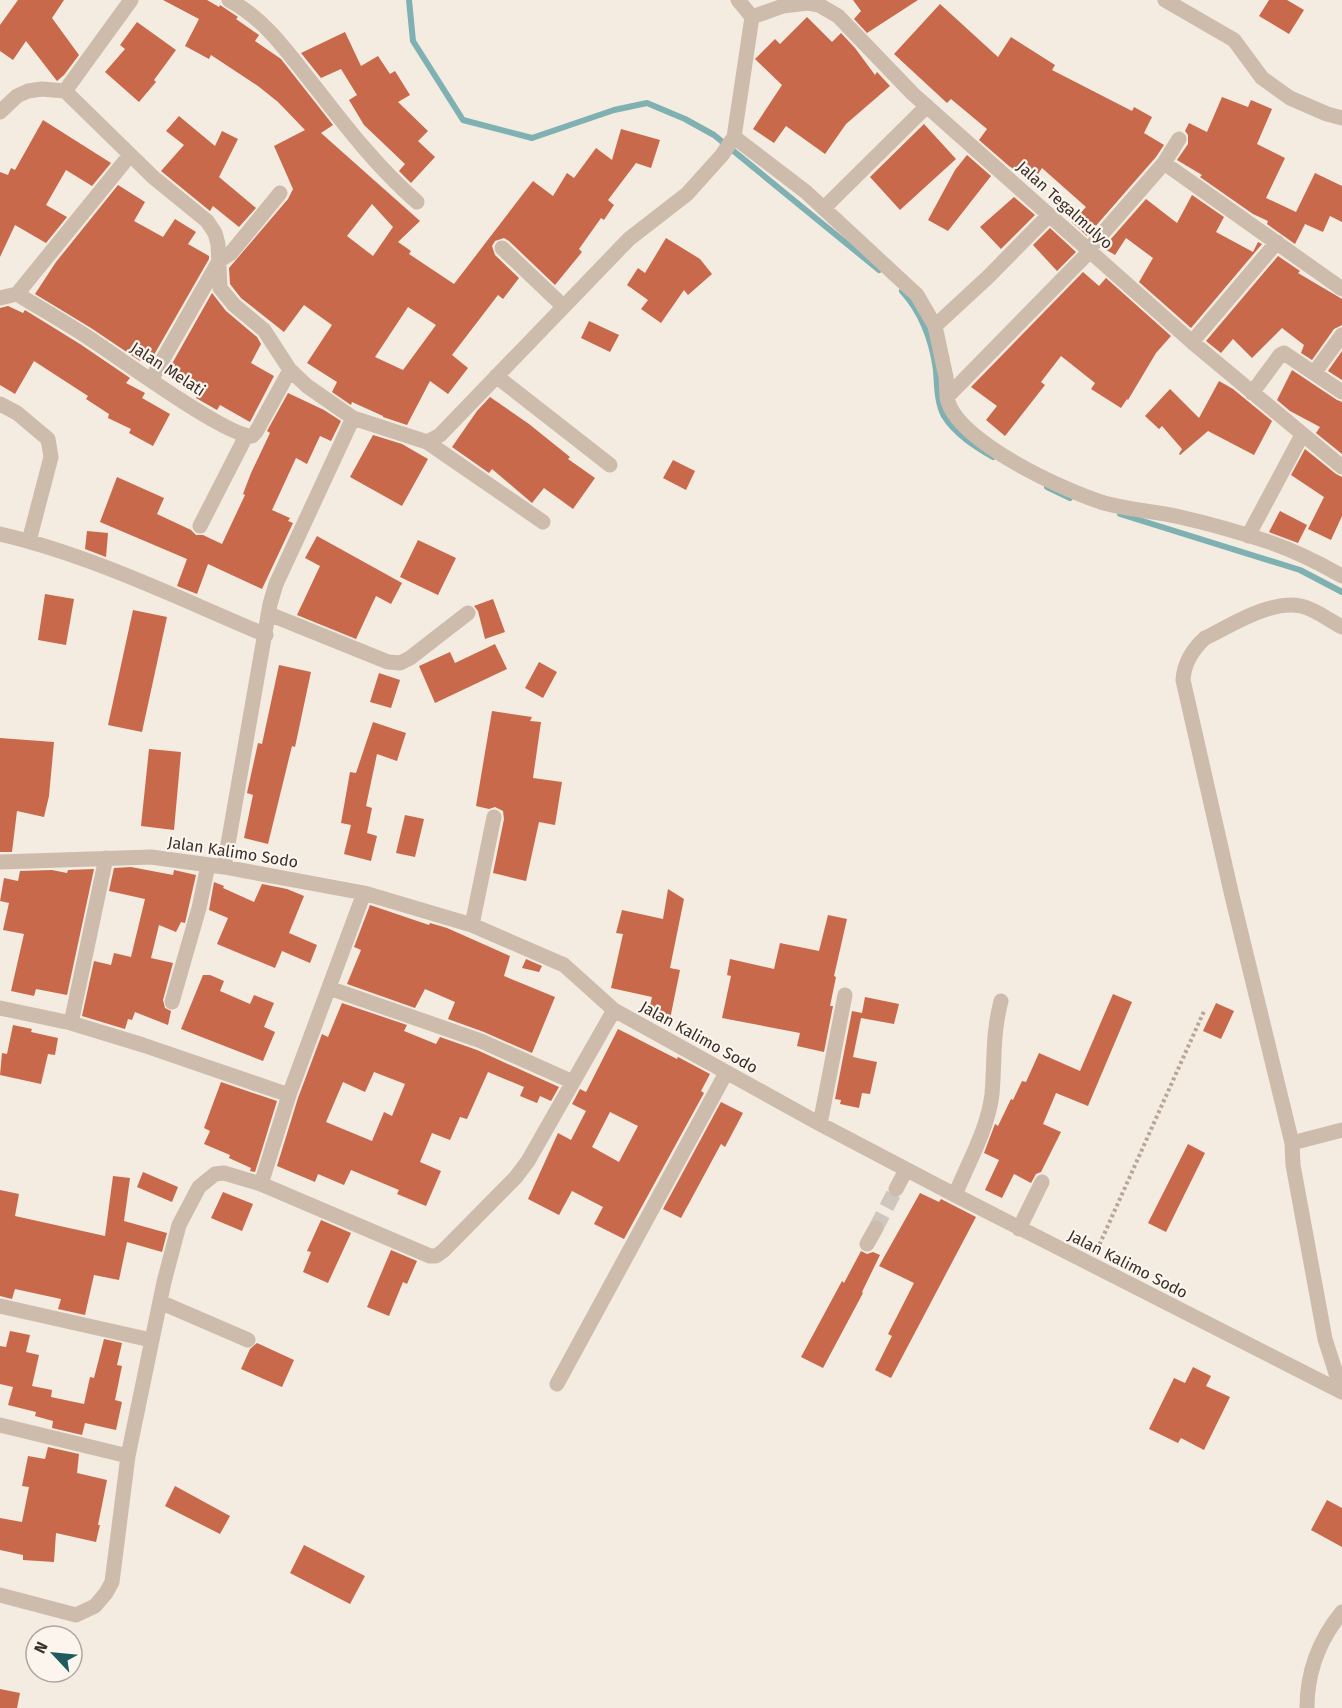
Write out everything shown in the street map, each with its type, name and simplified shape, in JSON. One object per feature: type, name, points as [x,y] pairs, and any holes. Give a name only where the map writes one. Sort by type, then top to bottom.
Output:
[{"type":"street","points":[[65,91],[131,0]]},
{"type":"street","points":[[229,0],[243,7],[277,38],[372,159],[393,182],[417,202]]},
{"type":"street","points":[[427,442],[440,435],[629,239],[687,194],[729,145],[752,17],[738,0]]},
{"type":"street","points":[[1165,0],[1233,40],[1262,78],[1290,98],[1342,118]]},
{"type":"street","name":"Jalan Tegalmulyo","points":[[752,17],[783,6],[808,3],[819,5],[838,16],[927,106],[1089,251],[1192,342],[1342,467]]},
{"type":"street","points":[[0,112],[17,96],[28,91],[42,89],[65,91],[153,177],[207,221],[216,238],[220,288],[234,305],[264,330],[290,370],[307,386],[353,418],[427,442],[543,522]]},
{"type":"street","points":[[824,208],[927,106]]},
{"type":"street","points":[[947,397],[1089,251],[1164,163],[1179,139]]},
{"type":"street","points":[[729,145],[806,192],[917,295],[935,326],[946,377],[947,397],[952,412],[990,447],[1071,491],[1105,503],[1180,517],[1274,544],[1342,576]]},
{"type":"street","points":[[0,298],[17,294],[80,219],[129,155]]},
{"type":"street","points":[[1164,163],[1342,289]]},
{"type":"street","points":[[150,380],[219,261],[231,253],[280,193]]},
{"type":"street","points":[[935,326],[988,277],[1049,215]]},
{"type":"street","points":[[1192,342],[1277,242]]},
{"type":"street","points":[[502,248],[563,306]]},
{"type":"street","name":"Jalan Melati","points":[[17,294],[94,341],[150,380],[228,428],[246,436]]},
{"type":"street","points":[[1314,373],[1342,335]]},
{"type":"street","points":[[1252,393],[1280,355],[1284,353],[1342,392]]},
{"type":"street","points":[[200,526],[246,436],[252,436],[256,432],[290,370]]},
{"type":"street","points":[[496,376],[610,465]]},
{"type":"street","points":[[0,404],[17,413],[48,439],[51,457],[29,541]]},
{"type":"street","points":[[224,867],[276,584],[353,418]]},
{"type":"street","points":[[1248,536],[1302,435]]},
{"type":"street","points":[[0,534],[29,541],[99,566],[266,635]]},
{"type":"street","points":[[1342,627],[1302,606],[1290,605],[1269,609],[1205,638],[1189,660],[1183,680],[1292,1143],[1293,1165],[1325,1339],[1342,1392]]},
{"type":"street","points":[[270,609],[388,662],[400,663],[445,633],[468,613]]},
{"type":"street","points":[[472,925],[494,817]]},
{"type":"street","name":"Jalan Kalimo Sodo","points":[[1,864],[151,857],[224,867],[364,893],[472,925],[564,965],[614,1010],[820,1124],[955,1196],[1342,1392]]},
{"type":"street","points":[[71,1023],[106,858]]},
{"type":"street","points":[[172,1002],[199,908],[208,865]]},
{"type":"street","points":[[261,1184],[289,1095],[364,893]]},
{"type":"street","points":[[329,988],[481,1041],[573,1083]]},
{"type":"street","points":[[820,1124],[845,995]]},
{"type":"street","points":[[955,1196],[989,1111],[992,1094],[995,1023],[1001,1001]]},
{"type":"street","points":[[0,1008],[71,1023],[289,1095]]},
{"type":"street","points":[[0,1595],[76,1615],[95,1606],[112,1582],[128,1456],[160,1302],[179,1225],[199,1187],[215,1174],[224,1173],[261,1184],[430,1256],[436,1256],[516,1177],[536,1149],[614,1010]]},
{"type":"street","points":[[557,1384],[726,1073]]},
{"type":"street","points":[[1292,1143],[1342,1130]]},
{"type":"street","points":[[896,1189],[906,1170]]},
{"type":"street","points":[[1020,1228],[1042,1182]]},
{"type":"street","points":[[867,1244],[876,1228]]},
{"type":"street","points":[[160,1302],[248,1340]]},
{"type":"street","points":[[0,1306],[152,1340]]},
{"type":"street","points":[[0,1425],[128,1456]]},
{"type":"street","points":[[1307,1708],[1307,1689],[1311,1667],[1329,1628],[1342,1612]]},
{"type":"path","points":[[1090,1265],[1205,1009]]},
{"type":"building","points":[[18,0],[64,0],[52,18],[79,55],[57,81],[26,41],[13,60],[0,51],[0,25]]},
{"type":"building","points":[[163,0],[207,0],[219,7],[220,5],[238,17],[236,19],[259,35],[255,41],[281,59],[333,125],[321,133],[420,221],[398,242],[411,251],[409,254],[454,284],[533,181],[553,196],[567,173],[574,178],[596,148],[612,160],[621,129],[660,140],[651,168],[636,163],[608,200],[614,205],[604,220],[601,218],[579,249],[582,252],[555,285],[509,241],[504,238],[495,241],[492,246],[495,255],[519,278],[503,299],[498,295],[452,355],[468,368],[448,394],[430,381],[407,425],[383,417],[352,402],[351,405],[332,392],[337,382],[307,363],[332,325],[304,305],[284,332],[241,298],[230,284],[229,268],[288,199],[293,189],[274,146],[305,130],[278,102],[258,86],[211,55],[209,59],[185,46],[199,19]],"holes":[[[372,204],[393,227],[373,256],[347,236]],[[408,307],[436,325],[403,370],[375,357]]]},
{"type":"building","points":[[853,0],[918,0],[867,33],[854,19],[861,11]]},
{"type":"building","points":[[1269,0],[1287,0],[1304,10],[1289,34],[1259,16]]},
{"type":"building","points":[[940,4],[998,57],[1011,37],[1055,65],[1052,70],[1132,111],[1134,107],[1152,117],[1144,133],[1164,145],[1087,236],[1072,222],[1086,207],[1042,168],[1033,182],[1009,166],[979,140],[987,129],[951,99],[947,103],[894,54]]},
{"type":"building","points":[[807,17],[832,42],[841,33],[875,75],[877,72],[890,86],[846,124],[825,154],[786,126],[774,143],[753,129],[782,85],[755,59],[775,39],[780,44]]},
{"type":"building","points":[[137,22],[176,50],[154,80],[156,82],[139,102],[105,72],[125,49],[120,45]]},
{"type":"building","points":[[345,32],[361,66],[378,56],[390,74],[395,71],[410,95],[398,102],[428,131],[418,141],[435,157],[411,183],[399,171],[405,164],[364,125],[349,100],[357,95],[341,69],[321,78],[301,53]]},
{"type":"building","points":[[1222,97],[1248,107],[1251,100],[1272,109],[1257,144],[1285,158],[1266,198],[1296,212],[1315,173],[1342,186],[1342,222],[1330,216],[1323,232],[1305,224],[1295,244],[1267,224],[1268,221],[1253,214],[1200,177],[1202,175],[1177,160],[1188,144],[1188,135],[1185,131],[1189,123],[1207,132]]},
{"type":"building","points":[[179,116],[215,146],[222,131],[238,139],[219,177],[256,208],[239,227],[213,206],[210,211],[161,171],[184,145],[166,131]]},
{"type":"building","points":[[43,120],[111,163],[92,186],[66,170],[46,205],[67,217],[46,243],[15,225],[0,257],[0,172],[8,175],[11,168],[15,170]]},
{"type":"building","points":[[924,124],[956,159],[900,210],[870,177]]},
{"type":"building","points":[[967,155],[991,176],[948,231],[928,220],[955,170]]},
{"type":"building","points":[[118,185],[145,202],[134,221],[163,237],[175,219],[196,232],[188,244],[209,256],[151,360],[143,356],[140,361],[35,294],[56,262]]},
{"type":"building","points":[[1192,195],[1224,217],[1216,232],[1253,252],[1258,242],[1262,244],[1191,328],[1139,282],[1153,258],[1126,238],[1115,255],[1103,248],[1146,199],[1177,223]]},
{"type":"building","points":[[1014,197],[1035,215],[1001,249],[980,227]]},
{"type":"building","points":[[1050,228],[1076,252],[1057,271],[1033,245]]},
{"type":"building","points":[[666,238],[700,259],[712,274],[688,295],[684,290],[661,323],[641,309],[648,300],[627,285],[638,268],[645,273]]},
{"type":"building","points":[[1278,256],[1300,271],[1298,273],[1342,299],[1342,325],[1334,329],[1312,360],[1301,353],[1304,345],[1282,328],[1252,358],[1233,339],[1221,353],[1206,341]]},
{"type":"building","points":[[1083,272],[1099,286],[1106,278],[1171,336],[1156,353],[1121,408],[1091,389],[1095,383],[1061,356],[1041,382],[1045,385],[1005,436],[986,420],[997,406],[971,387]]},
{"type":"building","points":[[212,293],[226,311],[257,337],[261,344],[251,363],[274,376],[250,422],[220,405],[217,410],[196,398],[203,386],[169,369]]},
{"type":"building","points":[[8,306],[23,313],[25,310],[80,344],[130,378],[126,383],[145,393],[142,398],[170,414],[153,446],[129,433],[131,429],[108,418],[109,414],[86,399],[88,396],[34,361],[15,394],[0,385],[0,308]]},
{"type":"building","points":[[589,321],[619,335],[610,352],[581,338]]},
{"type":"building","points":[[1342,351],[1342,380],[1328,371]]},
{"type":"building","points":[[1292,370],[1342,402],[1342,454],[1316,433],[1320,427],[1290,411],[1277,400]]},
{"type":"building","points":[[1219,381],[1233,389],[1272,421],[1254,455],[1208,431],[1180,455],[1182,449],[1162,426],[1159,429],[1145,416],[1170,389],[1199,418]]},
{"type":"building","points":[[288,393],[341,421],[331,441],[320,436],[307,464],[296,458],[272,510],[290,518],[288,521],[293,523],[262,589],[208,564],[197,594],[177,586],[187,559],[100,522],[117,477],[164,498],[157,514],[191,530],[196,535],[203,535],[222,544],[270,433],[267,431]]},
{"type":"building","points":[[490,397],[529,424],[570,457],[568,459],[595,478],[573,509],[544,488],[532,503],[492,469],[489,473],[452,447],[477,411]]},
{"type":"building","points":[[373,435],[402,444],[428,459],[402,506],[350,477]]},
{"type":"building","points":[[1305,449],[1342,477],[1342,516],[1331,540],[1308,529],[1324,497],[1291,475]]},
{"type":"building","points":[[673,460],[695,471],[686,490],[663,478]]},
{"type":"building","points":[[1280,511],[1307,525],[1298,543],[1269,532]]},
{"type":"building","points":[[87,531],[108,533],[106,557],[85,549]]},
{"type":"building","points":[[317,536],[402,583],[391,604],[376,596],[356,639],[297,615],[320,566],[305,558]]},
{"type":"building","points":[[418,540],[456,558],[438,595],[400,577]]},
{"type":"building","points":[[45,594],[74,599],[66,645],[38,640]]},
{"type":"building","points":[[493,599],[505,632],[485,639],[478,611],[474,606]]},
{"type":"building","points":[[133,610],[167,617],[142,732],[108,725]]},
{"type":"building","points":[[495,644],[507,669],[435,703],[419,666],[450,652],[455,663]]},
{"type":"building","points":[[539,662],[557,672],[543,698],[525,688]]},
{"type":"building","points":[[279,665],[311,672],[295,747],[292,746],[268,844],[244,838],[253,795],[247,793],[258,743],[262,744]]},
{"type":"building","points":[[379,673],[400,680],[391,708],[370,702]]},
{"type":"building","points":[[492,711],[532,717],[530,721],[541,722],[533,778],[562,782],[555,825],[539,822],[526,881],[493,873],[504,819],[503,811],[495,807],[489,809],[476,806]]},
{"type":"building","points":[[373,722],[406,733],[397,761],[377,754],[366,806],[372,808],[367,833],[377,836],[371,861],[344,854],[351,825],[341,823],[350,772],[356,773]]},
{"type":"building","points":[[0,738],[54,742],[49,796],[44,817],[17,811],[12,852],[0,852]]},
{"type":"building","points":[[149,749],[181,752],[174,830],[141,826]]},
{"type":"building","points":[[405,815],[424,819],[415,857],[396,853]]},
{"type":"building","points":[[131,867],[173,875],[174,870],[196,875],[185,923],[181,922],[176,932],[159,925],[151,958],[173,963],[163,1000],[165,1008],[171,1011],[168,1025],[135,1012],[132,1020],[128,1019],[125,1029],[82,1016],[94,961],[111,965],[114,953],[131,957],[145,899],[109,891],[114,868]]},
{"type":"building","points":[[94,869],[67,995],[36,989],[34,996],[11,991],[24,934],[3,930],[9,903],[0,901],[4,878],[18,881],[20,871],[52,870],[67,873],[68,870]]},
{"type":"building","points":[[214,882],[254,902],[262,884],[287,889],[304,896],[289,933],[317,945],[310,963],[282,951],[275,968],[217,944],[228,918],[209,910]]},
{"type":"building","points":[[668,889],[684,899],[670,968],[680,970],[670,1019],[648,1015],[652,997],[611,988],[623,934],[616,933],[622,910],[663,919]]},
{"type":"building","points":[[370,905],[429,925],[430,923],[447,928],[510,956],[504,976],[555,997],[532,1053],[448,1019],[455,1002],[425,989],[415,1008],[347,984],[361,950],[354,947]]},
{"type":"building","points":[[828,915],[847,919],[834,976],[836,977],[830,1006],[833,1006],[824,1052],[797,1046],[800,1033],[722,1018],[731,976],[727,975],[730,959],[774,969],[780,943],[819,951]]},
{"type":"building","points":[[526,959],[542,966],[539,972],[522,968]]},
{"type":"building","points":[[203,975],[210,975],[224,981],[220,991],[250,1004],[254,995],[274,1003],[264,1027],[275,1032],[263,1061],[181,1029]]},
{"type":"building","points":[[1113,994],[1132,1002],[1088,1106],[1056,1093],[1043,1124],[1061,1132],[1041,1172],[1036,1174],[1031,1183],[1014,1174],[1002,1198],[985,1190],[999,1160],[984,1153],[995,1124],[998,1126],[1022,1081],[1026,1082],[1039,1053],[1080,1071]]},
{"type":"building","points":[[865,997],[899,1004],[894,1024],[861,1018],[853,1057],[877,1062],[870,1094],[862,1093],[859,1108],[840,1104],[841,1100],[835,1099],[852,1011],[862,1013]]},
{"type":"building","points":[[342,1003],[407,1025],[404,1031],[436,1044],[440,1037],[477,1050],[559,1087],[551,1101],[540,1096],[537,1103],[520,1096],[524,1087],[488,1072],[467,1119],[460,1117],[450,1140],[432,1133],[420,1162],[441,1171],[426,1206],[397,1194],[399,1190],[351,1170],[344,1185],[318,1174],[315,1182],[277,1166],[298,1098],[322,1034],[328,1037]],"holes":[[[374,1072],[405,1084],[392,1116],[384,1112],[372,1141],[326,1122],[343,1082],[365,1092]]]},
{"type":"building","points":[[1216,1003],[1234,1011],[1221,1039],[1203,1031]]},
{"type":"building","points":[[13,1025],[58,1038],[55,1055],[48,1054],[41,1084],[0,1075],[2,1053],[7,1054]]},
{"type":"building","points":[[618,1029],[710,1074],[701,1091],[704,1093],[624,1239],[594,1224],[603,1207],[572,1191],[559,1215],[528,1199],[558,1133],[571,1140],[586,1111],[572,1104],[580,1089],[586,1092]],"holes":[[[610,1112],[638,1126],[619,1162],[592,1147]]]},
{"type":"building","points":[[221,1082],[277,1101],[255,1172],[229,1158],[230,1155],[204,1144],[210,1131],[204,1128]]},
{"type":"building","points":[[721,1102],[743,1113],[725,1147],[721,1144],[681,1218],[663,1209]]},
{"type":"building","points":[[1188,1144],[1205,1153],[1166,1232],[1148,1223]]},
{"type":"building","points":[[143,1172],[178,1187],[172,1202],[137,1187]]},
{"type":"building","points":[[113,1176],[130,1178],[124,1221],[167,1233],[162,1252],[127,1242],[119,1280],[94,1275],[85,1315],[58,1309],[61,1299],[15,1289],[12,1299],[0,1296],[0,1190],[19,1194],[15,1216],[105,1236]]},
{"type":"building","points":[[223,1192],[253,1204],[242,1231],[211,1218]]},
{"type":"building","points":[[920,1193],[939,1202],[941,1199],[976,1217],[891,1378],[875,1370],[892,1336],[888,1334],[914,1283],[879,1266]]},
{"type":"building","points":[[321,1220],[351,1233],[328,1283],[303,1272],[311,1252],[307,1251]]},
{"type":"building","points":[[391,1250],[417,1261],[407,1284],[403,1282],[389,1316],[367,1307]]},
{"type":"building","points":[[861,1251],[880,1255],[863,1293],[823,1368],[801,1357]]},
{"type":"building","points":[[10,1331],[30,1335],[26,1352],[39,1355],[32,1386],[52,1390],[51,1397],[84,1404],[90,1377],[94,1378],[104,1339],[122,1343],[117,1365],[122,1366],[115,1400],[122,1402],[116,1430],[85,1423],[82,1435],[52,1428],[53,1421],[35,1416],[36,1412],[8,1405],[13,1387],[0,1384],[0,1346],[6,1347]]},
{"type":"building","points":[[257,1343],[294,1360],[282,1387],[241,1369],[250,1349]]},
{"type":"building","points":[[1193,1367],[1211,1376],[1206,1386],[1230,1397],[1204,1450],[1181,1438],[1178,1443],[1149,1429],[1174,1378],[1185,1383]]},
{"type":"building","points":[[48,1447],[79,1454],[77,1473],[107,1480],[98,1525],[100,1525],[96,1542],[56,1533],[54,1562],[23,1560],[23,1555],[0,1550],[0,1518],[22,1522],[29,1487],[22,1486],[28,1456],[45,1459]]},
{"type":"building","points":[[175,1486],[230,1516],[220,1534],[165,1506]]},
{"type":"building","points":[[1327,1500],[1342,1508],[1342,1547],[1311,1530]]},
{"type":"building","points":[[304,1545],[365,1576],[350,1604],[290,1573]]},
{"type":"building","points":[[0,1689],[20,1693],[17,1708],[0,1708]]},
{"type":"waterway","points":[[409,0],[413,41],[463,120],[532,138],[614,110],[647,103],[685,119],[714,135],[879,270]]},
{"type":"waterway","points":[[902,291],[915,309],[929,338],[936,370],[939,400],[944,416],[960,434],[993,457]]},
{"type":"waterway","points":[[1047,487],[1070,498]]},
{"type":"waterway","points":[[1120,514],[1300,570],[1342,592]]},
{"type":"tunnel","points":[[876,1228],[896,1189]]}]
